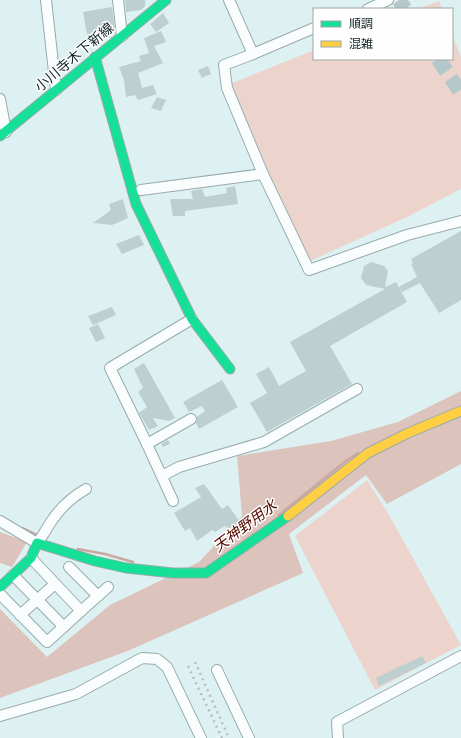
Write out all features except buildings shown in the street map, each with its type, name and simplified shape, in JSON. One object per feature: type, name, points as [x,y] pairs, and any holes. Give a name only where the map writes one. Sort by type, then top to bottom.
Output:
[{"type":"street","points":[[46,0],[56,90]]},
{"type":"street","points":[[118,0],[122,36]]},
{"type":"street","name":"小川寺木下新線","points":[[3,134],[166,0]]},
{"type":"street","points":[[229,0],[253,54]]},
{"type":"street","points":[[370,8],[388,0]]},
{"type":"street","points":[[313,28],[224,65],[227,88],[263,174],[309,270],[407,235],[461,220]]},
{"type":"street","points":[[103,51],[141,190],[144,218]]},
{"type":"street","points":[[96,57],[136,204],[192,318],[230,369]]},
{"type":"street","points":[[0,99],[3,134]]},
{"type":"street","points":[[141,190],[263,174]]},
{"type":"street","points":[[173,501],[110,368],[192,318]]},
{"type":"street","points":[[162,476],[179,467],[264,442],[357,389]]},
{"type":"street","points":[[0,521],[37,543],[95,561],[126,568],[173,573],[206,573],[275,528],[368,453],[408,433],[461,411]]},
{"type":"street","points":[[147,444],[191,419]]},
{"type":"street","points":[[0,587],[31,558],[37,543],[45,534],[52,520],[63,505],[73,496],[86,489]]},
{"type":"street","points":[[31,558],[81,611]]},
{"type":"street","points":[[69,567],[98,596]]},
{"type":"street","points":[[13,575],[64,627]]},
{"type":"street","points":[[20,615],[55,584]]},
{"type":"street","points":[[0,594],[47,642],[108,587]]},
{"type":"street","points":[[338,738],[337,722],[461,656]]},
{"type":"street","points":[[0,716],[76,694],[142,658],[158,659],[170,672],[201,738]]},
{"type":"street","points":[[217,670],[249,738]]},
{"type":"shaded area","points":[[439,1],[442,8],[421,8]]},
{"type":"shaded area","points":[[453,37],[461,57],[461,189],[407,217],[308,262],[230,84],[313,50],[313,60],[453,60]]},
{"type":"shaded area","points":[[461,391],[461,464],[387,504],[366,475],[289,534],[303,573],[130,650],[0,698],[0,609],[47,657],[110,605],[199,562],[242,516],[237,456],[331,441],[398,422]]},
{"type":"shaded area","points":[[367,480],[389,515],[461,645],[375,690],[295,536]]},
{"type":"shaded area","points":[[0,532],[27,542],[12,567],[0,563]]},
{"type":"waterway","name":"天神野用水","points":[[279,515],[347,460],[358,453]]},
{"type":"waterway","name":"天神野用水","points":[[22,528],[39,536]]},
{"type":"waterway","name":"天神野用水","points":[[78,549],[105,554],[133,562]]},
{"type":"tunnel","points":[[399,0],[404,8]]},
{"type":"tunnel","points":[[439,60],[461,93]]},
{"type":"railway","points":[[195,662],[229,738]]},
{"type":"railway","points":[[188,666],[222,738]]},
{"type":"traffic: fast","points":[[0,136],[166,0]]},
{"type":"traffic: fast","points":[[95,57],[136,204],[192,319],[230,369]]},
{"type":"traffic: fast","points":[[0,587],[31,558],[37,543],[95,561],[126,568],[173,573],[206,573],[288,516]]},
{"type":"traffic: slow","points":[[288,516],[368,453],[408,433],[461,411]]}]
